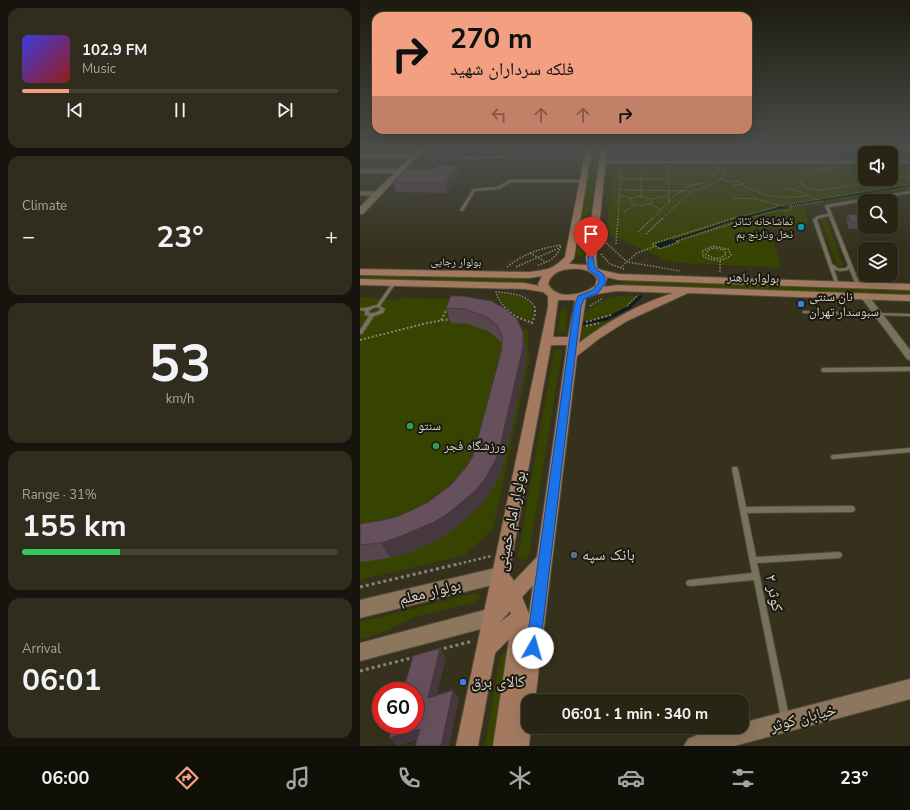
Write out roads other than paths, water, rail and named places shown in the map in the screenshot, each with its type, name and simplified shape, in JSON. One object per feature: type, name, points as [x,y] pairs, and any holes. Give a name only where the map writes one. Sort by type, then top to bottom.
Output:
[{"type":"main road","points":[[556,270],[570,256],[583,183]]},
{"type":"main road","points":[[596,291],[602,282],[595,271],[591,256],[600,183]]},
{"type":"main road","points":[[570,256],[591,256]]},
{"type":"main road","name":"بولوار رجایی","points":[[360,272],[529,275],[576,266],[595,271]]},
{"type":"main road","name":"بولوار امام خمینی","points":[[467,746],[480,644],[492,618],[553,307],[549,292],[543,284],[543,281],[556,270]]},
{"type":"main road","name":"بولوار باهنر","points":[[595,271],[619,277],[910,287]]},
{"type":"main road","points":[[415,283],[422,282],[427,278],[426,274],[421,273]]},
{"type":"main road","name":"بولوار رجایی","points":[[360,282],[525,286],[569,298],[581,297]]},
{"type":"main road","name":"بولوار باهنر","points":[[581,297],[596,291],[617,288],[910,298]]},
{"type":"main road","points":[[546,341],[572,348],[622,319],[662,300],[691,290]]},
{"type":"main road","points":[[518,746],[572,348],[578,307],[581,297]]},
{"type":"main road","points":[[492,618],[543,562]]},
{"type":"main road","points":[[500,575],[513,595],[521,618],[504,746]]},
{"type":"main road","points":[[480,644],[521,618]]},
{"type":"street","points":[[360,212],[388,183]]},
{"type":"street","points":[[360,193],[378,194]]},
{"type":"street","points":[[864,296],[910,357]]},
{"type":"street","name":"بولوار معلم","points":[[360,609],[500,575]]},
{"type":"street","points":[[360,652],[492,618]]},
{"type":"street","name":"خیابان کوثر","points":[[696,746],[910,689]]},
{"type":"lane","points":[[462,210],[474,190],[498,188],[507,183]]},
{"type":"lane","points":[[858,285],[827,206],[910,192]]},
{"type":"lane","points":[[830,213],[829,215],[818,217],[815,220],[837,285]]},
{"type":"lane","points":[[822,216],[830,218],[833,221]]},
{"type":"lane","points":[[830,264],[836,269],[842,270],[847,269],[850,265]]},
{"type":"lane","points":[[378,306],[394,283]]},
{"type":"lane","points":[[360,308],[367,310],[378,306],[383,308],[383,311],[372,315],[367,314],[367,310]]},
{"type":"lane","points":[[804,312],[910,314]]},
{"type":"lane","points":[[360,333],[372,315]]},
{"type":"lane","points":[[823,370],[910,369]]},
{"type":"lane","points":[[834,457],[910,450]]},
{"type":"lane","name":"کوثر ۲","points":[[735,469],[786,722]]},
{"type":"lane","points":[[743,510],[852,509]]},
{"type":"lane","points":[[753,560],[839,555]]},
{"type":"lane","points":[[690,582],[756,576]]},
{"type":"waterway","points":[[785,206],[910,185]]},
{"type":"waterway","points":[[628,308],[641,296]]},
{"type":"waterway","points":[[581,324],[606,319],[628,308]]},
{"type":"place","name":"تماشاخانه تئاتر نخل ونارنج بم","points":[[801,227]]},
{"type":"place","name":"نان سنتی سبوسدار تهران","points":[[801,304]]},
{"type":"place","name":"سنتو","points":[[410,426]]},
{"type":"place","name":"ورزشگاه فجر","points":[[436,446]]},
{"type":"place","name":"بانک سپه","points":[[574,555]]},
{"type":"place","name":"کالای برق","points":[[463,682]]}]
